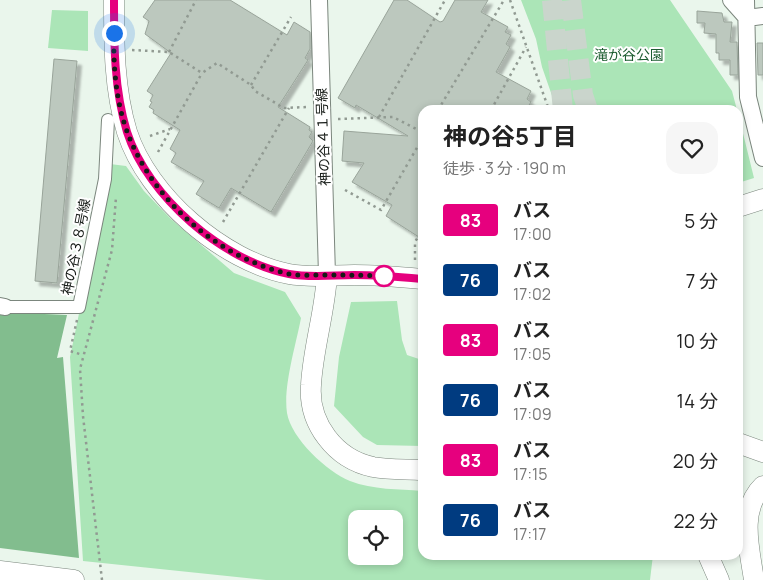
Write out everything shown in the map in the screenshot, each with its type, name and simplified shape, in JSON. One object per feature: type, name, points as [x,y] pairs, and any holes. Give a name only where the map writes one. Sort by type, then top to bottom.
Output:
[{"type":"street","points":[[114,0],[116,80],[128,133],[150,175],[185,217],[213,241],[251,262],[290,275],[418,279]]},
{"type":"street","name":"神の谷４１号線","points":[[319,0],[327,275]]},
{"type":"street","points":[[731,0],[755,17]]},
{"type":"street","points":[[746,0],[755,17],[748,97],[760,130],[763,158]]},
{"type":"street","name":"神の谷３８号線","points":[[3,306],[79,307],[104,179],[108,120]]},
{"type":"street","points":[[743,205],[763,199]]},
{"type":"street","points":[[327,275],[326,295],[310,387],[313,413],[321,429],[340,452],[362,464],[373,467],[418,470]]},
{"type":"street","points":[[743,444],[763,452]]},
{"type":"street","points":[[754,580],[748,538],[749,516],[753,501],[763,486]]},
{"type":"street","points":[[743,558],[750,580]]},
{"type":"street","points":[[710,560],[719,580]]},
{"type":"street","points":[[721,560],[727,580]]},
{"type":"street","points":[[0,570],[74,580]]},
{"type":"path","points":[[169,52],[196,0]]},
{"type":"path","points":[[379,117],[445,0]]},
{"type":"path","points":[[441,105],[504,0]]},
{"type":"path","points":[[510,0],[547,105]]},
{"type":"path","points":[[251,85],[291,17]]},
{"type":"path","points":[[494,105],[526,47]]},
{"type":"path","points":[[132,50],[169,52],[202,72]]},
{"type":"path","points":[[158,152],[202,72],[217,63],[251,85],[255,91],[284,108],[314,107]]},
{"type":"path","points":[[222,222],[289,108]]},
{"type":"path","points":[[337,119],[393,117],[418,130]]},
{"type":"path","points":[[150,136],[171,128]]},
{"type":"path","points":[[345,190],[381,210],[418,146]]},
{"type":"path","points":[[102,580],[83,416],[80,369],[112,250],[116,188]]},
{"type":"path","points":[[415,260],[418,238]]},
{"type":"path","points":[[79,307],[70,351],[84,355]]},
{"type":"green space","name":"滝が谷公園","points":[[521,0],[670,0],[732,91],[736,105],[555,105],[542,67],[536,39]]},
{"type":"green space","points":[[52,10],[88,11],[88,51],[48,48]]},
{"type":"green space","points":[[743,133],[754,178],[743,181]]},
{"type":"green space","points":[[110,164],[126,166],[144,191],[171,219],[234,273],[285,292],[301,318],[287,391],[287,413],[290,423],[295,433],[311,453],[341,477],[368,486],[418,491],[418,560],[652,560],[650,580],[266,580],[83,561],[70,357]]},
{"type":"green space","points":[[397,301],[402,340],[407,355],[418,359],[418,446],[377,445],[363,437],[334,406],[339,357],[351,302]]},
{"type":"green space","points":[[0,312],[67,315],[57,358],[63,357],[79,558],[0,548]]},
{"type":"building","points":[[155,0],[230,0],[287,35],[294,22],[310,32],[310,49],[305,58],[308,60],[278,107],[310,127],[309,130],[312,132],[309,137],[313,141],[271,212],[231,188],[219,208],[196,194],[204,181],[171,162],[176,153],[170,149],[180,130],[153,113],[154,110],[149,107],[153,95],[147,91],[171,53],[145,34],[149,21],[143,17]]},
{"type":"building","points":[[394,0],[407,0],[440,22],[443,21],[455,0],[488,0],[481,12],[508,27],[505,32],[511,35],[506,44],[510,47],[496,72],[531,91],[527,99],[531,102],[529,105],[418,105],[418,236],[386,216],[392,205],[352,182],[364,163],[342,161],[344,131],[408,136],[356,105],[355,108],[338,98]]},
{"type":"building","points":[[697,11],[722,13],[724,22],[732,22],[730,42],[737,42],[738,75],[730,75],[730,60],[719,60],[719,53],[716,53],[716,34],[704,33],[705,23],[697,23]]},
{"type":"building","points":[[757,43],[763,43],[763,75],[758,75]]},
{"type":"building","points":[[54,59],[77,61],[57,283],[35,281]]},
{"type":"tunnel","points":[[552,0],[562,105]]},
{"type":"tunnel","points":[[571,0],[583,95],[586,105]]},
{"type":"bus line","name":"83","points":[[114,0],[116,80],[128,133],[137,154],[150,175],[185,217],[213,241],[251,262],[290,275],[368,275],[418,279]]},
{"type":"route","points":[[114,33],[116,80],[128,133],[137,154],[150,175],[185,217],[213,241],[251,262],[290,275],[384,276]]}]
